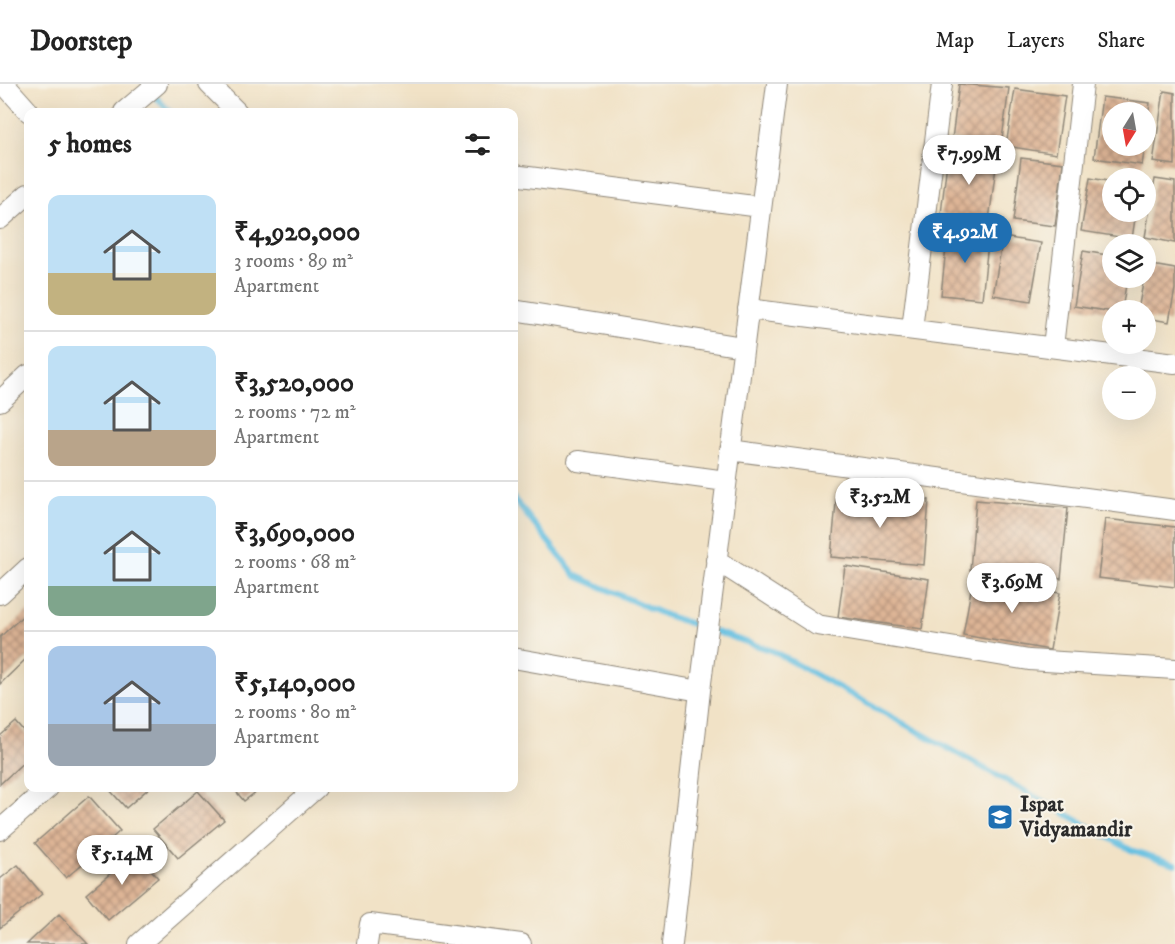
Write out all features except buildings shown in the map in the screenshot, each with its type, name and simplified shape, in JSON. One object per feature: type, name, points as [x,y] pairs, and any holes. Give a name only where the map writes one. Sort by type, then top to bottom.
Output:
[{"type":"street","points":[[4,84],[25,108]]},
{"type":"street","points":[[129,108],[157,84]]},
{"type":"street","points":[[209,84],[233,108]]},
{"type":"street","points":[[672,944],[705,646],[777,84]]},
{"type":"street","points":[[912,330],[942,84]]},
{"type":"street","points":[[1053,347],[1083,84]]},
{"type":"street","points":[[518,175],[761,207]]},
{"type":"street","points":[[0,219],[24,198]]},
{"type":"street","points":[[748,309],[1175,363]]},
{"type":"street","points":[[518,311],[743,347]]},
{"type":"street","points":[[0,401],[24,379]]},
{"type":"street","points":[[730,450],[1175,510]]},
{"type":"street","points":[[578,461],[726,481]]},
{"type":"street","points":[[716,560],[817,625],[1029,660],[1175,669]]},
{"type":"street","points":[[0,594],[24,572]]},
{"type":"street","points":[[518,659],[700,691]]},
{"type":"street","points":[[0,830],[43,792]]},
{"type":"street","points":[[140,944],[311,792]]},
{"type":"street","points":[[367,944],[370,924],[521,944]]},
{"type":"waterway","points":[[152,93],[166,108]]},
{"type":"waterway","points":[[518,504],[576,576],[665,615],[773,651],[1131,850],[1175,864]]},
{"type":"place","name":"Ispat Vidyamandir","points":[[1000,817]]}]
